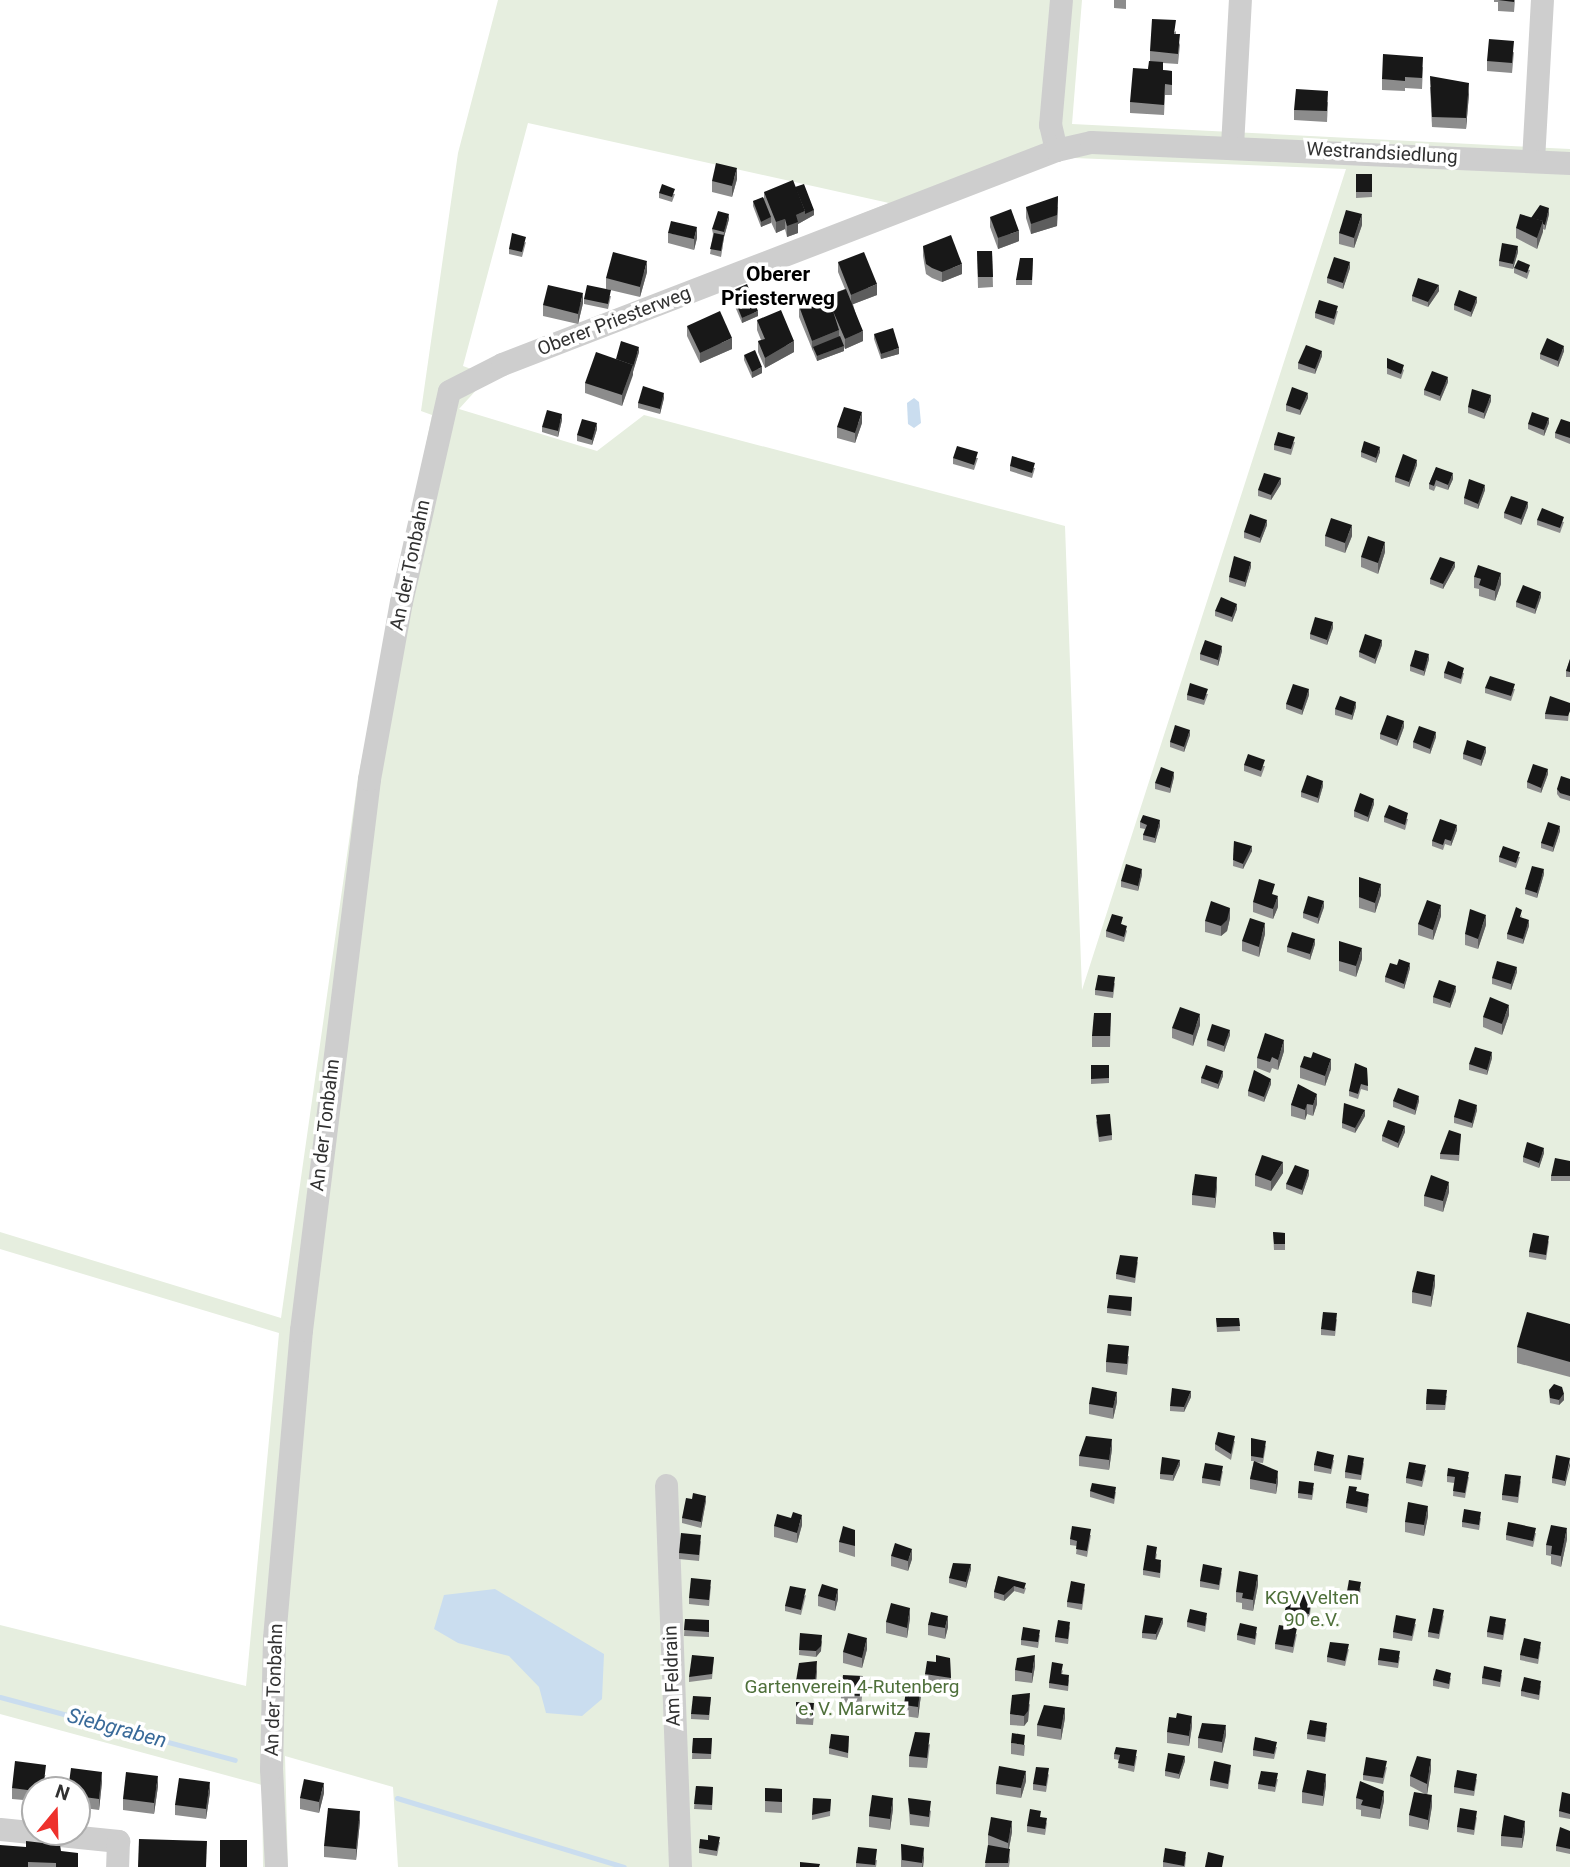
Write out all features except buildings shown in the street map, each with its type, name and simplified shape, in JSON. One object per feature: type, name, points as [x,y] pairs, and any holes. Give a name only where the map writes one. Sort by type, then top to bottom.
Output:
[{"type":"street","points":[[1056,150],[1050,125],[1061,0]]},
{"type":"street","points":[[1232,146],[1240,0]]},
{"type":"street","points":[[1533,160],[1542,0]]},
{"type":"street","name":"Westrandsiedlung","points":[[1056,150],[1091,142],[1232,146],[1570,163]]},
{"type":"street","name":"Oberer Priesterweg","points":[[449,391],[502,364],[1056,150]]},
{"type":"street","name":"An der Tonbahn","points":[[276,1867],[271,1769],[274,1638],[301,1329],[369,779],[401,601],[449,391]]},
{"type":"street","name":"Am Feldrain","points":[[666,1485],[680,1867]]},
{"type":"street","points":[[0,1829],[118,1841],[117,1867]]},
{"type":"green space","points":[[498,0],[1082,0],[1072,124],[1570,149],[1570,1867],[398,1867],[393,1787],[285,1756],[288,1867],[263,1867],[262,1785],[0,1714],[0,1625],[246,1686],[279,1333],[0,1249],[0,1232],[281,1318],[358,778],[432,415],[421,411],[458,153]],"holes":[[[528,123],[889,203],[471,369],[463,366]],[[1074,158],[1346,169],[1082,990],[1065,526],[644,415],[597,451],[459,409],[479,387],[506,372],[1055,161]]]},
{"type":"water","points":[[914,398],[919,402],[921,423],[914,428],[908,424],[907,403]]},
{"type":"water","points":[[495,1589],[604,1654],[602,1699],[582,1716],[546,1713],[539,1687],[509,1656],[458,1643],[434,1629],[444,1595]]},
{"type":"waterway","name":"Siebgraben","points":[[0,1697],[235,1760]]},
{"type":"waterway","name":"Siebgraben","points":[[397,1798],[624,1867]]},
{"type":"district","name":"Oberer Priesterweg","points":[[778,286]]},
{"type":"park label","name":"KGV Velten 90 e.V.","points":[[1312,1609]]},
{"type":"park label","name":"Gartenverein 4-Rutenberg e. V. Marwitz","points":[[852,1698]]}]
